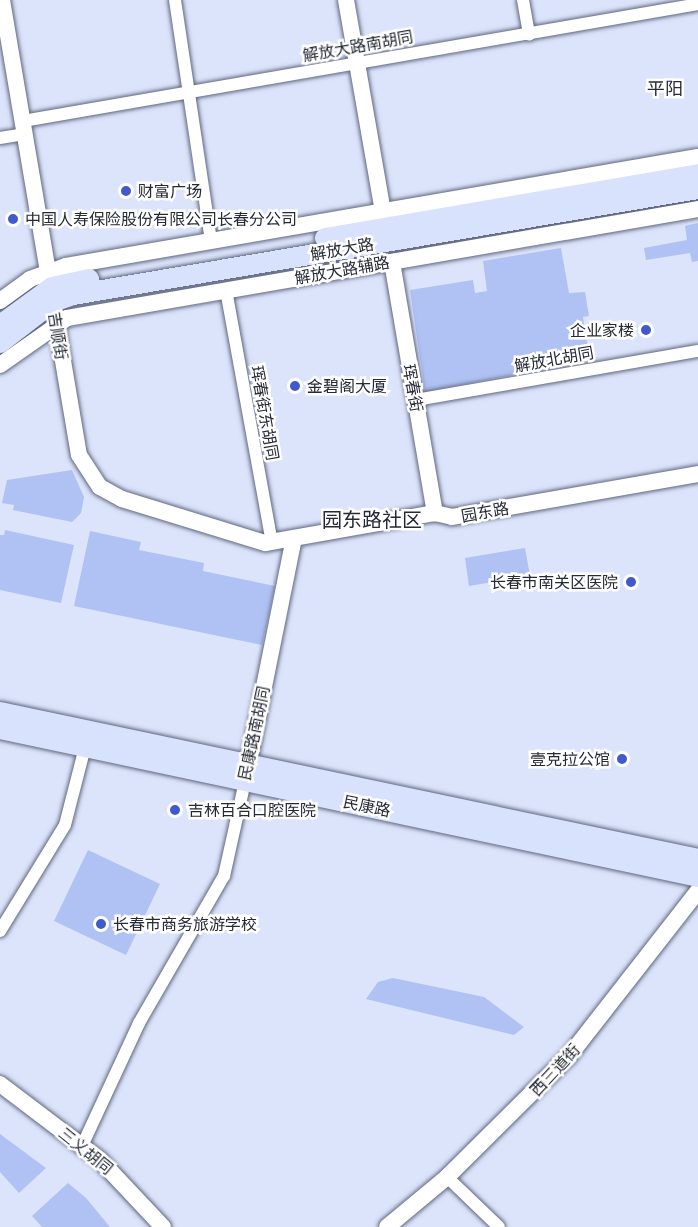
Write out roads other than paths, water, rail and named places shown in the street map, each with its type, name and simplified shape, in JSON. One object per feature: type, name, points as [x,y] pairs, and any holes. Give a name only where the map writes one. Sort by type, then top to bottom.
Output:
[{"type":"main road","name":"解放大路","points":[[0,325],[51,286],[698,174]]},
{"type":"main road","name":"解放大路","points":[[51,286],[84,293],[698,189]]},
{"type":"main road","name":"解放大路","points":[[0,343],[51,286]]},
{"type":"main road","name":"民康路","points":[[0,712],[698,877]]},
{"type":"main road","name":"民康路","points":[[0,729],[85,747],[246,772],[698,859]]},
{"type":"street","name":"吉顺街","points":[[2,0],[79,455],[92,480],[122,499],[258,543],[272,543]]},
{"type":"street","points":[[175,0],[189,92],[188,102],[211,241]]},
{"type":"street","points":[[346,0],[383,211]]},
{"type":"street","points":[[523,0],[529,33]]},
{"type":"street","name":"解放大路南胡同","points":[[0,138],[25,128],[189,92],[698,4]]},
{"type":"street","points":[[0,301],[211,241],[698,157]]},
{"type":"street","name":"解放大路辅路","points":[[0,365],[55,323],[67,318],[698,209]]},
{"type":"street","name":"珲春街","points":[[392,261],[435,513]]},
{"type":"street","name":"珲春街东胡同","points":[[226,290],[272,543]]},
{"type":"street","name":"解放北胡同","points":[[416,400],[698,351]]},
{"type":"street","name":"园东路","points":[[272,543],[435,513],[452,517],[698,474]]},
{"type":"street","name":"民康路南胡同","points":[[82,1146],[139,1023],[227,870],[294,539]]},
{"type":"street","points":[[0,931],[64,825],[85,747]]},
{"type":"street","name":"西三道街","points":[[387,1227],[447,1177],[581,1043],[698,891]]},
{"type":"street","name":"三义胡同","points":[[0,1084],[113,1172],[162,1227]]},
{"type":"street","points":[[447,1177],[499,1227]]},
{"type":"place","name":"财富广场","points":[[126,191]]},
{"type":"place","name":"中国人寿保险股份有限公司长春分公司","points":[[13,219]]},
{"type":"place","name":"企业家楼","points":[[646,330]]},
{"type":"place","name":"金碧阁大厦","points":[[295,386]]},
{"type":"place","name":"长春市南关区医院","points":[[631,582]]},
{"type":"place","name":"壹克拉公馆","points":[[622,759]]},
{"type":"place","name":"吉林百合口腔医院","points":[[175,810]]},
{"type":"place","name":"长春市商务旅游学校","points":[[101,924]]},
{"type":"district","name":"平阳","points":[[665,89]]},
{"type":"district","name":"园东路社区","points":[[372,520]]}]
